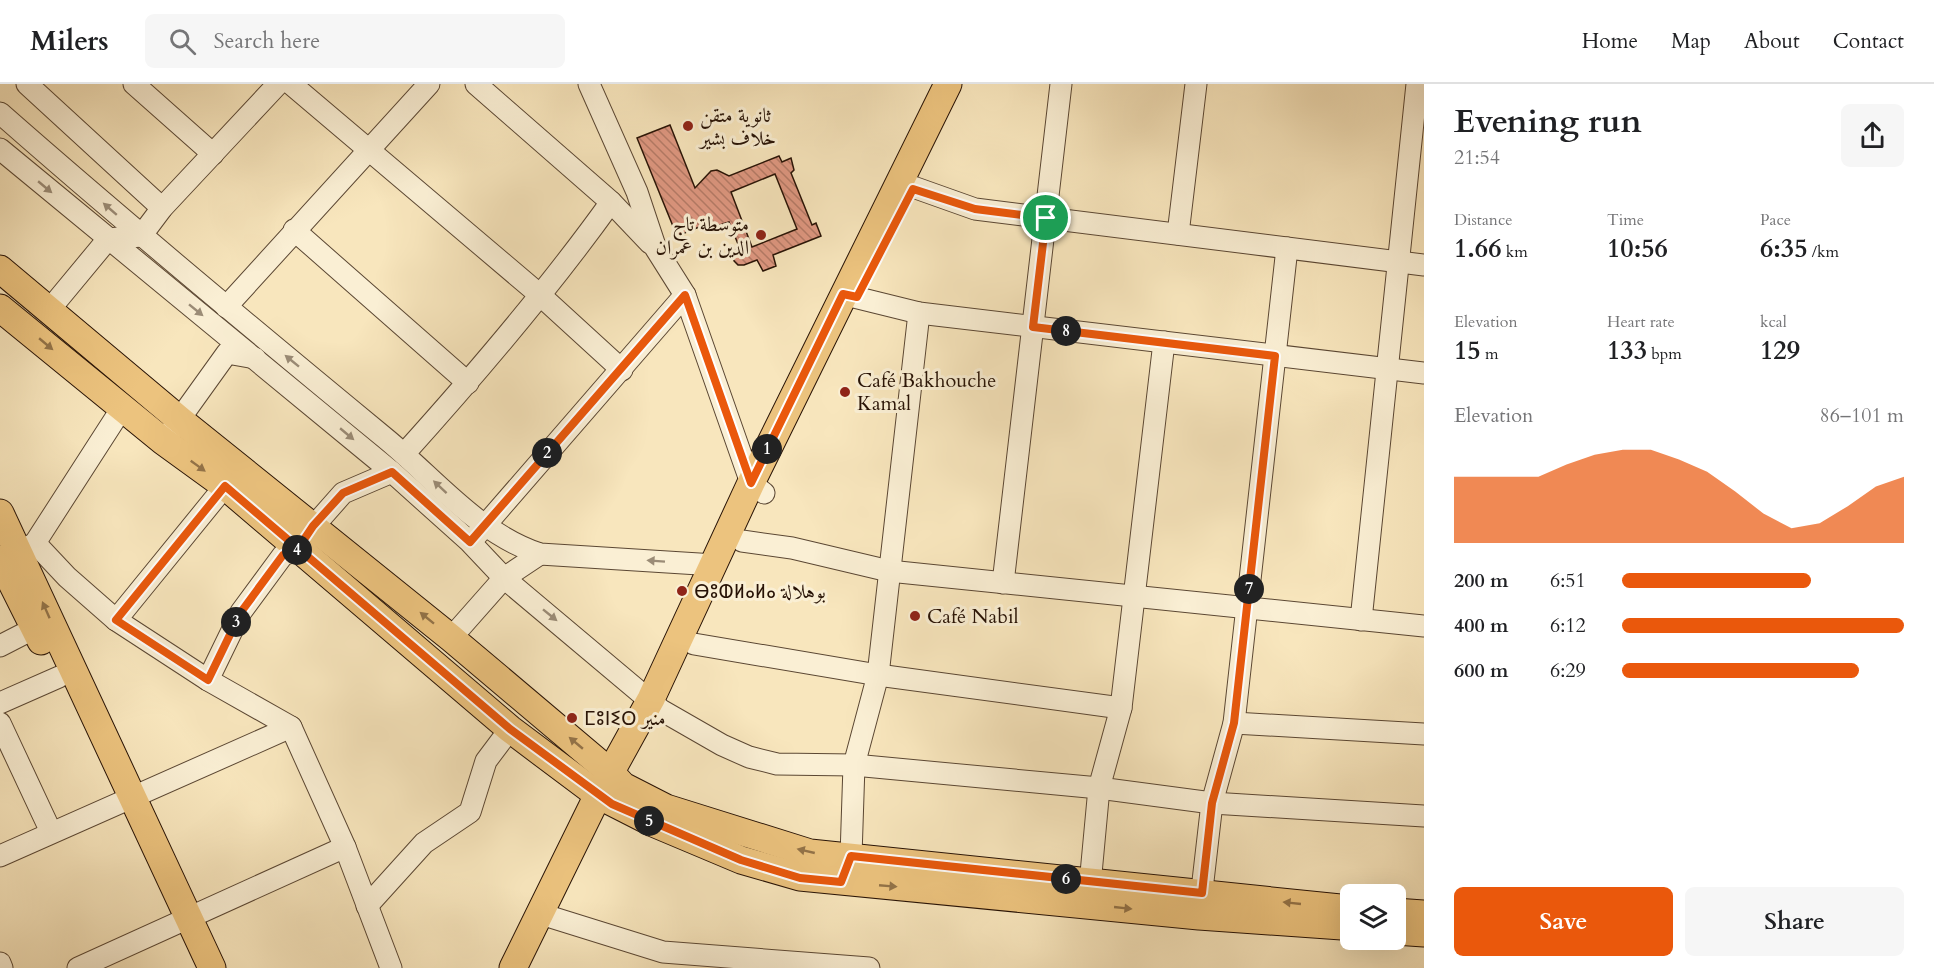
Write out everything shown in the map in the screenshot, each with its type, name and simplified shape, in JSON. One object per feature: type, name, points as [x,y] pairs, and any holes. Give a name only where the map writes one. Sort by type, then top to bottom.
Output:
[{"type":"main road","points":[[906,185],[948,84]]},
{"type":"main road","points":[[656,704],[715,565],[757,488],[850,295],[906,185],[966,84]]},
{"type":"main road","points":[[0,269],[180,420],[451,638],[611,789],[718,826],[810,853],[851,856],[1089,893],[1201,905],[1340,926]]},
{"type":"main road","points":[[0,308],[163,441],[225,486],[297,550],[510,729],[611,789],[741,860],[800,878],[841,882],[1089,893]]},
{"type":"main road","points":[[532,968],[549,917],[611,789],[656,704],[694,644],[742,541],[757,488]]},
{"type":"main road","points":[[0,513],[125,802],[180,921],[212,968]]},
{"type":"main road","points":[[18,551],[35,628],[125,802]]},
{"type":"main road","points":[[1201,905],[1340,909]]},
{"type":"main road","points":[[1406,913],[1424,914]]},
{"type":"main road","points":[[513,968],[549,917]]},
{"type":"main road","points":[[180,921],[192,968]]},
{"type":"main road","points":[[1406,932],[1424,933]]},
{"type":"street","points":[[27,84],[162,208]]},
{"type":"street","points":[[134,84],[213,154]]},
{"type":"street","points":[[141,237],[162,208],[278,84]]},
{"type":"street","points":[[291,84],[540,295],[622,370]]},
{"type":"street","points":[[226,307],[429,84]]},
{"type":"street","points":[[476,84],[612,202],[656,249],[685,295],[757,488]]},
{"type":"street","points":[[589,84],[637,192],[656,249]]},
{"type":"street","points":[[1003,583],[1061,84]]},
{"type":"street","points":[[1178,234],[1196,84]]},
{"type":"street","points":[[1361,620],[1398,262],[1417,150],[1417,84]]},
{"type":"street","points":[[0,113],[141,237],[226,307],[262,350],[392,472],[477,534],[540,554],[715,565]]},
{"type":"street","points":[[0,149],[108,239],[404,454],[477,534],[504,578],[656,704],[722,745],[749,757],[777,764],[854,765],[1099,788],[1212,803],[1424,816]]},
{"type":"street","points":[[906,185],[975,209],[1424,265]]},
{"type":"street","points":[[404,454],[468,383],[612,202]]},
{"type":"street","points":[[294,230],[468,383]]},
{"type":"street","points":[[50,309],[108,239],[141,237]]},
{"type":"street","points":[[1201,905],[1212,803],[1234,723],[1287,248]]},
{"type":"street","points":[[477,534],[685,295]]},
{"type":"street","points":[[850,295],[919,313],[1424,373]]},
{"type":"street","points":[[841,882],[851,856],[854,765],[878,675],[919,313]]},
{"type":"street","points":[[1089,893],[1099,788],[1121,708],[1164,342]]},
{"type":"street","points":[[163,441],[227,353],[262,350]]},
{"type":"street","points":[[122,408],[18,551],[67,577],[116,620],[208,680],[291,727],[345,847],[391,968]]},
{"type":"street","points":[[208,680],[241,612],[283,555],[297,550],[313,526],[343,493],[392,472]]},
{"type":"street","points":[[116,620],[225,486]]},
{"type":"street","points":[[742,541],[792,548],[890,571],[1424,626]]},
{"type":"street","points":[[451,638],[504,578],[540,554]]},
{"type":"street","points":[[0,646],[35,628]]},
{"type":"street","points":[[694,644],[878,675],[1121,708]]},
{"type":"street","points":[[0,703],[59,677]]},
{"type":"street","points":[[0,723],[51,832]]},
{"type":"street","points":[[1234,723],[1424,734]]},
{"type":"street","points":[[0,856],[291,727]]},
{"type":"street","points":[[367,906],[424,843],[470,812],[486,761],[510,729]]},
{"type":"street","points":[[78,968],[345,847]]},
{"type":"street","points":[[549,917],[659,960],[869,968]]},
{"type":"street","points":[[0,963],[2,968]]},
{"type":"building","points":[[670,125],[695,188],[711,171],[717,170],[729,176],[779,156],[782,162],[791,158],[794,170],[791,173],[812,225],[816,223],[821,236],[773,255],[776,266],[763,271],[757,260],[744,265],[738,265],[734,261],[733,255],[738,244],[729,222],[711,228],[709,223],[677,236],[637,138]],"holes":[[[775,174],[797,229],[752,247],[731,192]]]},
{"type":"place","name":"ثانوية متقن خلاف بشير","points":[[688,126]]},
{"type":"place","name":"متوسطة تاج الدين بن عمران","points":[[761,235]]},
{"type":"place","name":"Café Bakhouche Kamal","points":[[845,392]]},
{"type":"place","name":"ⴱⵓⵀⵍⴰⵍⴰ بوهلالة","points":[[682,591]]},
{"type":"place","name":"Café Nabil","points":[[915,616]]},
{"type":"place","name":"ⵎⵓⵏⵉⵔ منير","points":[[572,718]]},
{"type":"route","points":[[1046,218],[975,209],[913,189],[857,297],[843,294],[751,483],[685,295],[470,542],[392,472],[343,493],[313,526],[297,550],[283,555],[241,612],[208,680],[116,620],[225,486],[297,550],[510,729],[598,795],[653,823],[741,860],[800,878],[841,882],[851,856],[1202,893],[1212,803],[1234,723],[1275,356],[1033,327],[1046,218]]}]
